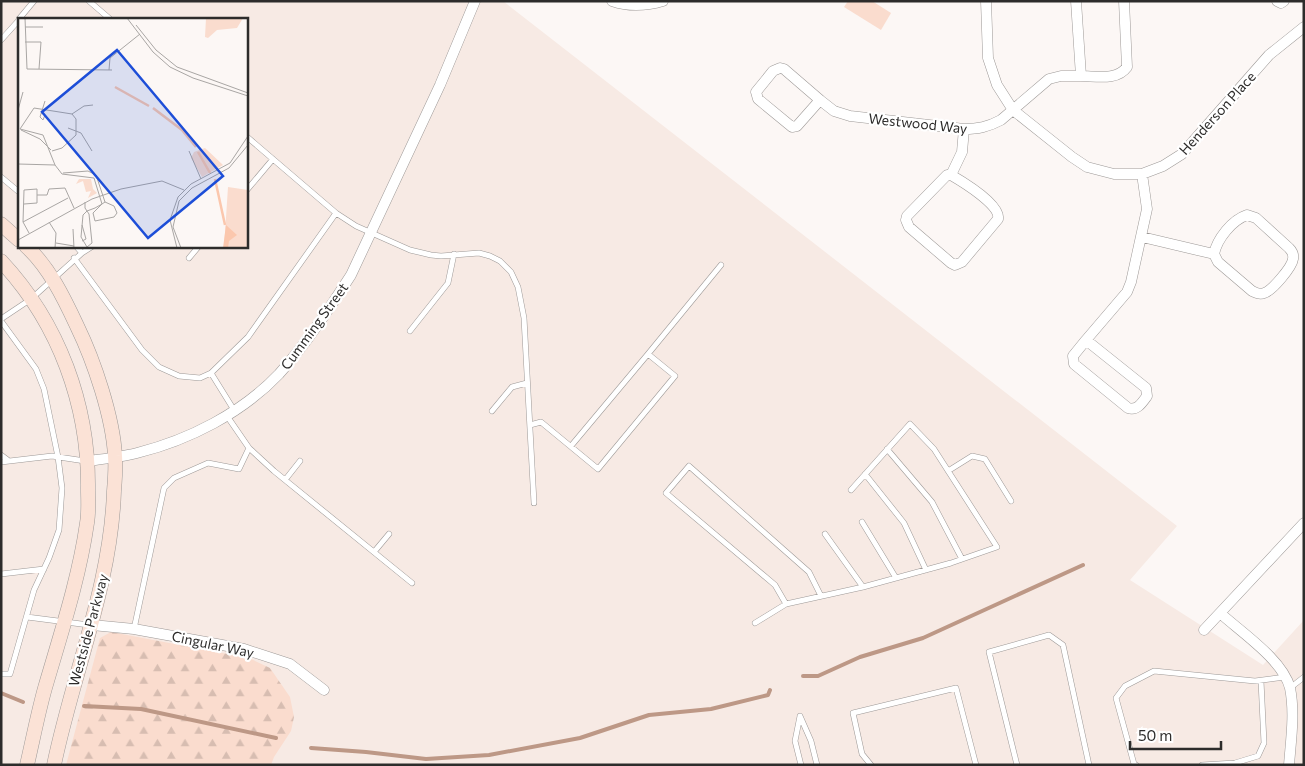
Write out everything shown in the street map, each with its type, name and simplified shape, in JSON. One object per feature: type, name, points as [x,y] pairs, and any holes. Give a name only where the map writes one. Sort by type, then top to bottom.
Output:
[{"type":"main road","points":[[1,224],[18,239]]},
{"type":"main road","name":"Westside Parkway","points":[[28,248],[52,279],[86,344],[101,389],[115,457],[111,534],[98,602],[62,729],[54,765]]},
{"type":"main road","name":"Westside Parkway","points":[[1,261],[32,299],[56,341],[71,377],[81,414],[88,461],[88,520],[79,574],[45,689],[27,765]]},
{"type":"street","name":"Cumming Street","points":[[88,461],[136,454],[172,442],[218,421],[259,392],[278,374],[333,304],[351,275],[440,86],[474,1]]},
{"type":"street","points":[[612,1],[623,5],[651,5],[663,1]]},
{"type":"street","name":"Henderson Place","points":[[986,1],[988,58],[997,85],[1013,110],[1072,157],[1087,166],[1114,174],[1142,174],[1163,166],[1182,154],[1269,55],[1304,27]]},
{"type":"street","points":[[1076,1],[1081,76]]},
{"type":"street","name":"Westwood Way","points":[[820,100],[800,124],[792,127],[758,100],[756,92],[773,71],[780,68],[834,111],[850,116],[964,129],[979,129],[992,126],[1049,80],[1061,76],[1116,76],[1122,73],[1127,66],[1124,1]]},
{"type":"street","points":[[1277,1],[1281,3],[1284,1]]},
{"type":"street","points":[[951,175],[962,152],[964,129]]},
{"type":"street","points":[[1086,340],[1146,388],[1147,396],[1137,408],[1128,408],[1074,364],[1073,356],[1086,340],[1126,292],[1131,282],[1147,209],[1142,174]]},
{"type":"street","points":[[951,175],[974,190],[996,209],[999,215],[998,219],[962,262],[956,264],[951,263],[909,227],[906,220],[907,216],[943,177],[951,175]]},
{"type":"street","points":[[1247,215],[1256,218],[1289,248],[1294,258],[1291,266],[1271,290],[1259,294],[1252,292],[1218,262],[1214,254],[1216,244],[1239,218],[1247,215]]},
{"type":"street","points":[[1142,238],[1214,254]]},
{"type":"street","points":[[1204,630],[1304,523]]},
{"type":"street","points":[[1220,613],[1274,660],[1290,688],[1293,719],[1289,765]]},
{"type":"street","name":"Cingular Way","points":[[92,625],[134,628],[244,649],[290,664],[324,690]]},
{"type":"lane","points":[[20,18],[34,1]]},
{"type":"lane","points":[[89,1],[109,18]]},
{"type":"lane","points":[[1,40],[18,20]]},
{"type":"lane","points":[[248,138],[336,213],[356,226],[421,253],[441,256],[479,253],[490,256],[500,261],[512,272],[518,287],[524,318],[534,503]]},
{"type":"lane","points":[[248,189],[273,159]]},
{"type":"lane","points":[[1,177],[18,191]]},
{"type":"lane","points":[[74,258],[142,350],[159,367],[179,376],[200,378],[211,373],[248,337],[336,213]]},
{"type":"lane","points":[[78,248],[82,253]]},
{"type":"lane","points":[[1,674],[10,674],[28,618],[34,590],[58,530],[62,488],[44,389],[36,369],[1,320],[32,299],[74,258],[90,248]]},
{"type":"lane","points":[[189,258],[198,248]]},
{"type":"lane","points":[[410,331],[448,284],[454,254]]},
{"type":"lane","points":[[571,446],[721,265]]},
{"type":"lane","points":[[530,425],[541,422],[598,469],[675,376],[648,354]]},
{"type":"lane","points":[[211,373],[230,413],[250,448],[284,480],[412,583]]},
{"type":"lane","points":[[492,411],[512,387],[527,383]]},
{"type":"lane","points":[[755,623],[786,604],[863,587],[926,570],[997,547],[934,449],[910,424],[851,490]]},
{"type":"lane","points":[[134,628],[164,488],[174,478],[208,463],[239,469],[250,448]]},
{"type":"lane","points":[[887,450],[932,502],[962,559]]},
{"type":"lane","points":[[1,455],[9,461]]},
{"type":"lane","points":[[1,462],[52,456],[88,461]]},
{"type":"lane","points":[[948,471],[972,456],[984,459],[1010,500]]},
{"type":"lane","points":[[284,480],[300,461]]},
{"type":"lane","points":[[786,604],[775,585],[666,493],[689,466],[809,572],[821,596]]},
{"type":"lane","points":[[865,474],[904,523],[926,570]]},
{"type":"lane","points":[[862,522],[896,578]]},
{"type":"lane","points":[[374,552],[389,534]]},
{"type":"lane","points":[[825,534],[863,587]]},
{"type":"lane","points":[[1,574],[44,569]]},
{"type":"lane","points":[[28,618],[92,625]]},
{"type":"lane","points":[[1018,765],[989,652],[1049,635],[1062,644],[1089,765]]},
{"type":"lane","points":[[1136,765],[1134,764],[1116,698],[1125,686],[1154,671],[1260,681],[1285,677]]},
{"type":"lane","points":[[1290,688],[1304,678]]},
{"type":"lane","points":[[1202,765],[1235,763],[1258,756],[1264,743],[1260,681]]},
{"type":"lane","points":[[871,765],[862,754],[853,713],[956,688],[976,765]]},
{"type":"lane","points":[[801,765],[795,741],[800,716],[811,741],[817,765]]},
{"type":"shaded area","points":[[1,1],[503,1],[1177,526],[1130,580],[1263,665],[1304,620],[1304,765],[1,765]]},
{"type":"green space","points":[[848,1],[872,1],[891,13],[881,30],[844,7]]},
{"type":"green space","points":[[111,632],[249,658],[270,668],[290,697],[294,717],[291,731],[271,765],[66,765],[100,638]]},
{"type":"waterway","points":[[803,676],[818,676],[860,657],[923,638],[1083,565]]},
{"type":"waterway","points":[[311,748],[426,759],[489,755],[580,738],[649,715],[711,709],[768,695],[770,690]]},
{"type":"waterway","points":[[1,693],[23,702]]},
{"type":"waterway","points":[[84,706],[141,709],[276,738]]}]
